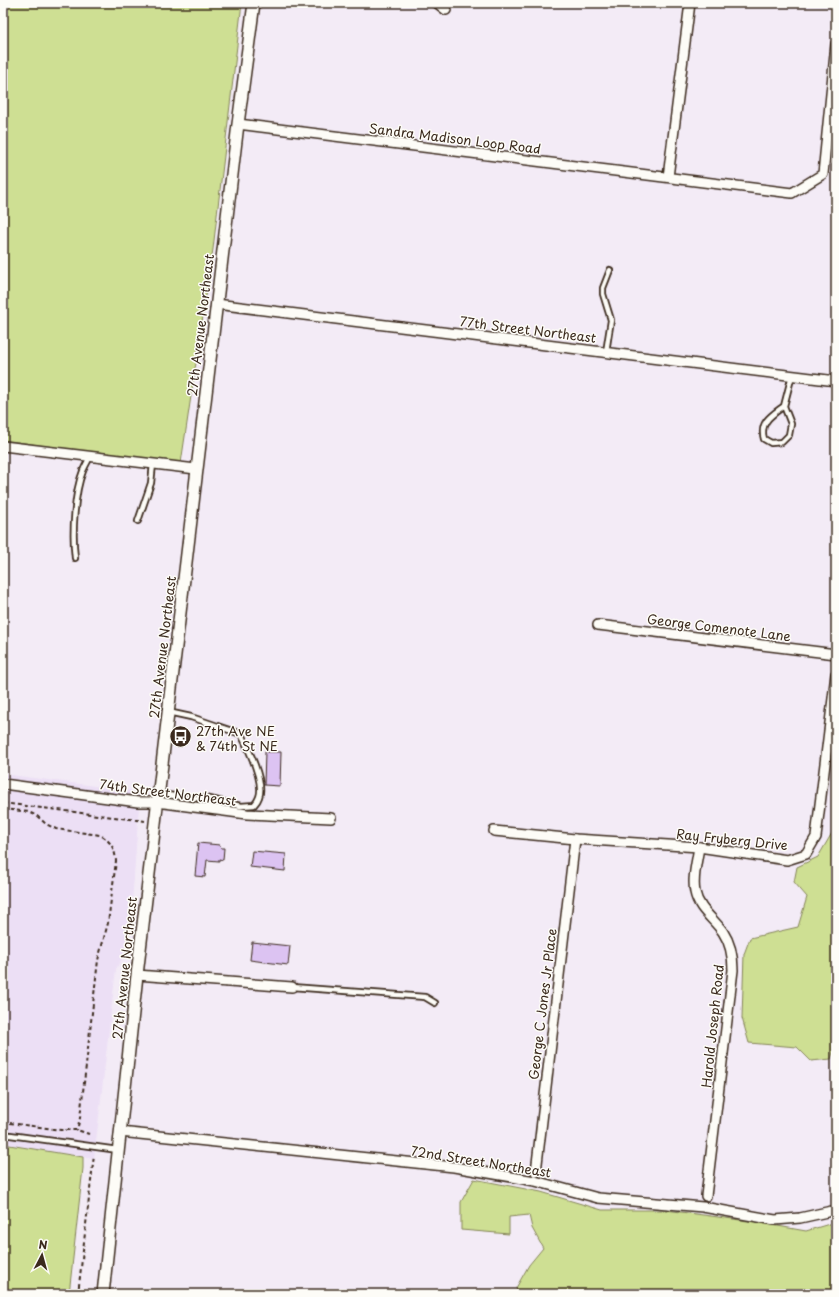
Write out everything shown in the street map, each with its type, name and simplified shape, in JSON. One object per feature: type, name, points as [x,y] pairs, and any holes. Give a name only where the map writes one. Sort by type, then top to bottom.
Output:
[{"type":"street","name":"27th Avenue Northeast","points":[[103,1294],[137,975],[196,469],[254,3]]},
{"type":"street","points":[[436,3],[446,10]]},
{"type":"street","points":[[668,177],[690,3]]},
{"type":"street","name":"Sandra Madison Loop Road","points":[[238,124],[792,193],[823,174],[836,44]]},
{"type":"street","name":"77th Street Northeast","points":[[216,304],[836,381]]},
{"type":"street","points":[[3,446],[196,469]]},
{"type":"street","name":"George Comenote Lane","points":[[598,625],[836,654]]},
{"type":"street","name":"Ray Fryberg Drive","points":[[494,831],[699,847],[787,860],[806,854],[816,837],[836,674]]},
{"type":"street","name":"74th Street Northeast","points":[[3,784],[138,802],[158,798],[247,814],[331,818]]},
{"type":"street","name":"George C Jones Jr Place","points":[[536,1172],[574,838]]},
{"type":"street","name":"Harold Joseph Road","points":[[699,847],[694,881],[695,893],[700,906],[723,932],[733,955],[733,970],[706,1196]]},
{"type":"street","points":[[137,975],[292,987]]},
{"type":"street","name":"72nd Street Northeast","points":[[120,1132],[452,1167],[535,1181],[598,1198],[703,1207],[775,1220],[800,1218],[836,1210]]},
{"type":"lane","points":[[606,352],[611,320],[603,294],[603,288],[610,270]]},
{"type":"lane","points":[[784,406],[771,416],[765,423],[762,432],[764,439],[771,443],[782,442],[789,435],[791,424],[784,406],[792,375]]},
{"type":"lane","points":[[75,558],[76,507],[82,474],[90,457]]},
{"type":"lane","points":[[138,521],[151,483],[153,464]]},
{"type":"lane","points":[[158,798],[205,798],[241,806],[254,805],[260,796],[260,784],[256,769],[241,734],[191,717],[168,712]]},
{"type":"lane","points":[[292,987],[425,997],[435,1003]]},
{"type":"lane","points":[[3,1134],[118,1150]]},
{"type":"path","points":[[3,803],[155,822]]},
{"type":"path","points":[[3,809],[29,812],[56,829],[100,835],[107,838],[112,844],[116,853],[108,923],[98,960],[80,1118],[77,1130]]},
{"type":"path","points":[[3,1122],[61,1130],[77,1130],[88,1134]]},
{"type":"path","points":[[78,1294],[94,1155]]},
{"type":"shaded area","points":[[3,774],[140,792],[129,946],[116,969],[94,1159],[3,1144]]},
{"type":"green space","points":[[3,3],[242,3],[213,249],[181,463],[124,457],[3,440]]},
{"type":"green space","points":[[832,833],[836,835],[836,1042],[831,1059],[811,1061],[797,1047],[749,1043],[742,1018],[744,954],[750,938],[798,927],[807,897],[794,882],[797,867],[818,857]]},
{"type":"green space","points":[[3,1144],[83,1157],[69,1294],[3,1294]]},
{"type":"green space","points":[[474,1179],[541,1192],[602,1210],[666,1210],[755,1222],[806,1231],[836,1222],[836,1294],[518,1294],[516,1288],[529,1265],[543,1248],[532,1228],[529,1215],[509,1217],[509,1234],[461,1230],[461,1202]]},
{"type":"building","points":[[265,752],[281,752],[280,786],[264,785]]},
{"type":"building","points":[[198,843],[220,845],[221,848],[224,848],[223,860],[207,860],[205,877],[195,876]]},
{"type":"building","points":[[252,851],[286,854],[285,871],[250,867]]},
{"type":"building","points":[[252,942],[290,946],[288,965],[250,960]]},
{"type":"place","name":"27th Ave NE & 74th St NE","points":[[180,737]]}]
